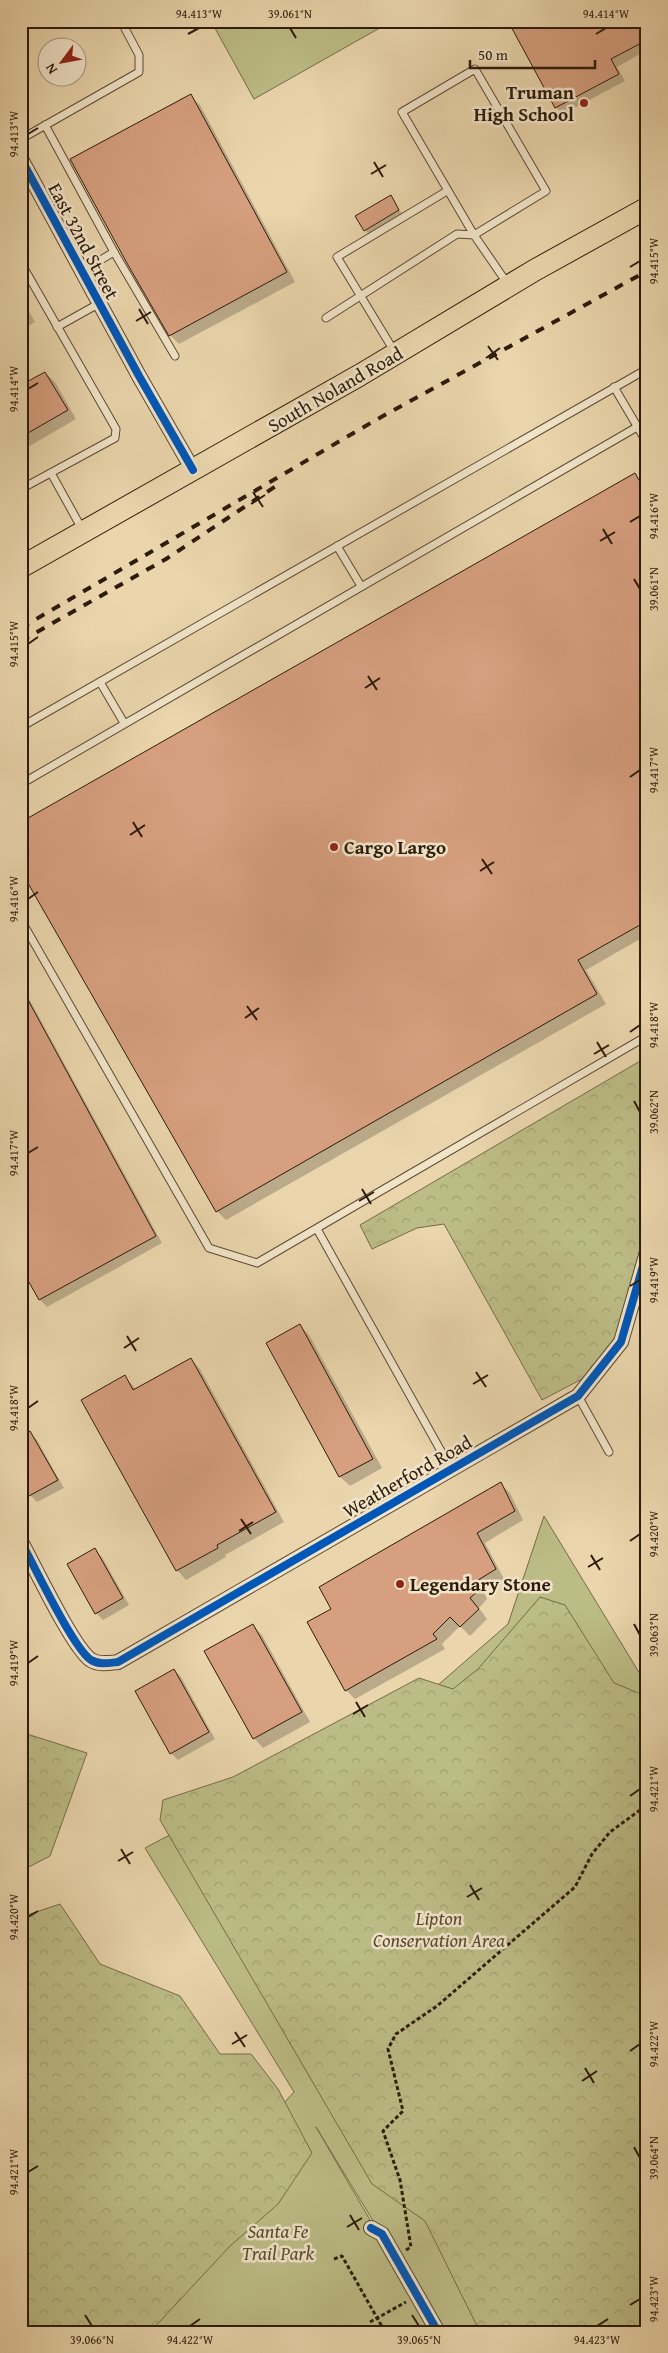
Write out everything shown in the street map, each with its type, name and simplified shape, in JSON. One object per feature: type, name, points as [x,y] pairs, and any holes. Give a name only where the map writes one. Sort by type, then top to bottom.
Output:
[{"type":"main road","name":"South Noland Road","points":[[21,567],[396,354],[509,286],[647,208]]},
{"type":"street","name":"East 32nd Street","points":[[21,159],[25,174],[82,271],[193,470]]},
{"type":"street","name":"Weatherford Road","points":[[21,1542],[78,1645],[91,1660],[104,1664],[126,1657],[578,1396],[621,1342],[647,1252]]},
{"type":"street","points":[[371,2228],[382,2234],[438,2332]]},
{"type":"lane","points":[[21,139],[139,72],[140,54],[121,21]]},
{"type":"lane","points":[[326,318],[457,234],[474,235],[546,191],[475,69],[402,112],[474,235],[509,286]]},
{"type":"lane","points":[[45,125],[114,252],[175,356]]},
{"type":"lane","points":[[396,354],[337,257],[447,191]]},
{"type":"lane","points":[[82,271],[114,252]]},
{"type":"lane","points":[[21,263],[116,429],[115,438],[21,489]]},
{"type":"lane","points":[[57,327],[100,303]]},
{"type":"lane","points":[[21,727],[647,369]]},
{"type":"lane","points":[[614,387],[647,443]]},
{"type":"lane","points":[[21,784],[637,427]]},
{"type":"lane","points":[[51,473],[84,532]]},
{"type":"lane","points":[[337,546],[361,586]]},
{"type":"lane","points":[[100,682],[124,723]]},
{"type":"lane","points":[[21,920],[209,1248],[257,1263],[646,1038]]},
{"type":"lane","points":[[317,1229],[451,1469]]},
{"type":"lane","points":[[578,1396],[609,1452]]},
{"type":"path","points":[[394,2256],[411,2247],[400,2180],[383,2131],[404,2111],[388,2048],[396,2034],[438,2006],[576,1887],[592,1854],[610,1832],[647,1805]]},
{"type":"path","points":[[334,2259],[342,2256],[385,2332]]},
{"type":"path","points":[[370,2322],[407,2302]]},
{"type":"green space","points":[[211,21],[392,21],[254,99]]},
{"type":"green space","points":[[647,1057],[647,1264],[614,1350],[582,1379],[542,1400],[444,1224],[417,1228],[372,1249],[360,1225]]},
{"type":"green space","name":"Lipton Conservation Area","points":[[544,1516],[640,1674],[647,1670],[647,2332],[438,2332],[316,2127],[435,2332],[73,2332],[294,2092],[145,1848],[414,1706],[508,1624]]},
{"type":"green space","name":"Lipton Conservation Area","points":[[540,1597],[565,1605],[614,1683],[641,1694],[647,1691],[647,2332],[480,2332],[425,2221],[372,2184],[160,1820],[163,1800],[233,1777],[419,1678],[453,1689],[478,1669]]},
{"type":"green space","points":[[21,1729],[30,1735],[87,1753],[50,1856],[21,1871]]},
{"type":"green space","points":[[60,1904],[100,1964],[180,1996],[220,2054],[251,2054],[278,2089],[312,2153],[278,2204],[230,2246],[150,2332],[21,2332],[21,1917]]},
{"type":"building","name":"Truman High School","points":[[508,21],[647,21],[647,40],[611,59],[619,74],[555,108]]},
{"type":"building","points":[[191,94],[287,272],[169,336],[70,159]]},
{"type":"building","points":[[391,195],[399,210],[364,231],[355,216]]},
{"type":"building","points":[[45,372],[68,410],[21,437],[21,385]]},
{"type":"building","name":"Cargo Largo","points":[[635,473],[647,494],[647,921],[578,960],[597,994],[216,1212],[21,871],[21,822]]},
{"type":"building","points":[[21,987],[156,1236],[39,1300],[21,1268]]},
{"type":"building","points":[[300,1324],[373,1459],[339,1477],[266,1343]]},
{"type":"building","points":[[191,1358],[276,1512],[217,1545],[218,1548],[176,1571],[81,1400],[125,1375],[133,1390]]},
{"type":"building","points":[[30,1431],[58,1480],[29,1496],[21,1482],[21,1436]]},
{"type":"building","name":"Legendary Stone","points":[[501,1482],[515,1511],[477,1533],[496,1569],[475,1582],[479,1590],[470,1598],[479,1609],[460,1627],[450,1617],[433,1634],[437,1639],[345,1691],[307,1622],[331,1609],[319,1587]]},
{"type":"building","points":[[95,1548],[123,1598],[95,1614],[67,1564]]},
{"type":"building","points":[[253,1624],[302,1712],[253,1739],[204,1651]]},
{"type":"building","points":[[174,1669],[209,1732],[170,1754],[135,1691]]},
{"type":"railway","points":[[21,628],[374,421],[647,271]]},
{"type":"railway","points":[[21,641],[166,559],[276,486]]},
{"type":"cycle path","points":[[21,159],[139,376],[193,470]]},
{"type":"cycle path","points":[[21,1542],[64,1623],[83,1652],[97,1663],[118,1662],[578,1396],[621,1342],[647,1252]]},
{"type":"cycle path","points":[[371,2228],[382,2234],[438,2332]]},
{"type":"place","name":"Truman High School","points":[[584,103]]},
{"type":"place","name":"Cargo Largo","points":[[334,847]]},
{"type":"place","name":"Legendary Stone","points":[[400,1584]]},
{"type":"park label","name":"Santa Fe Trail Park","points":[[278,2242]]}]
